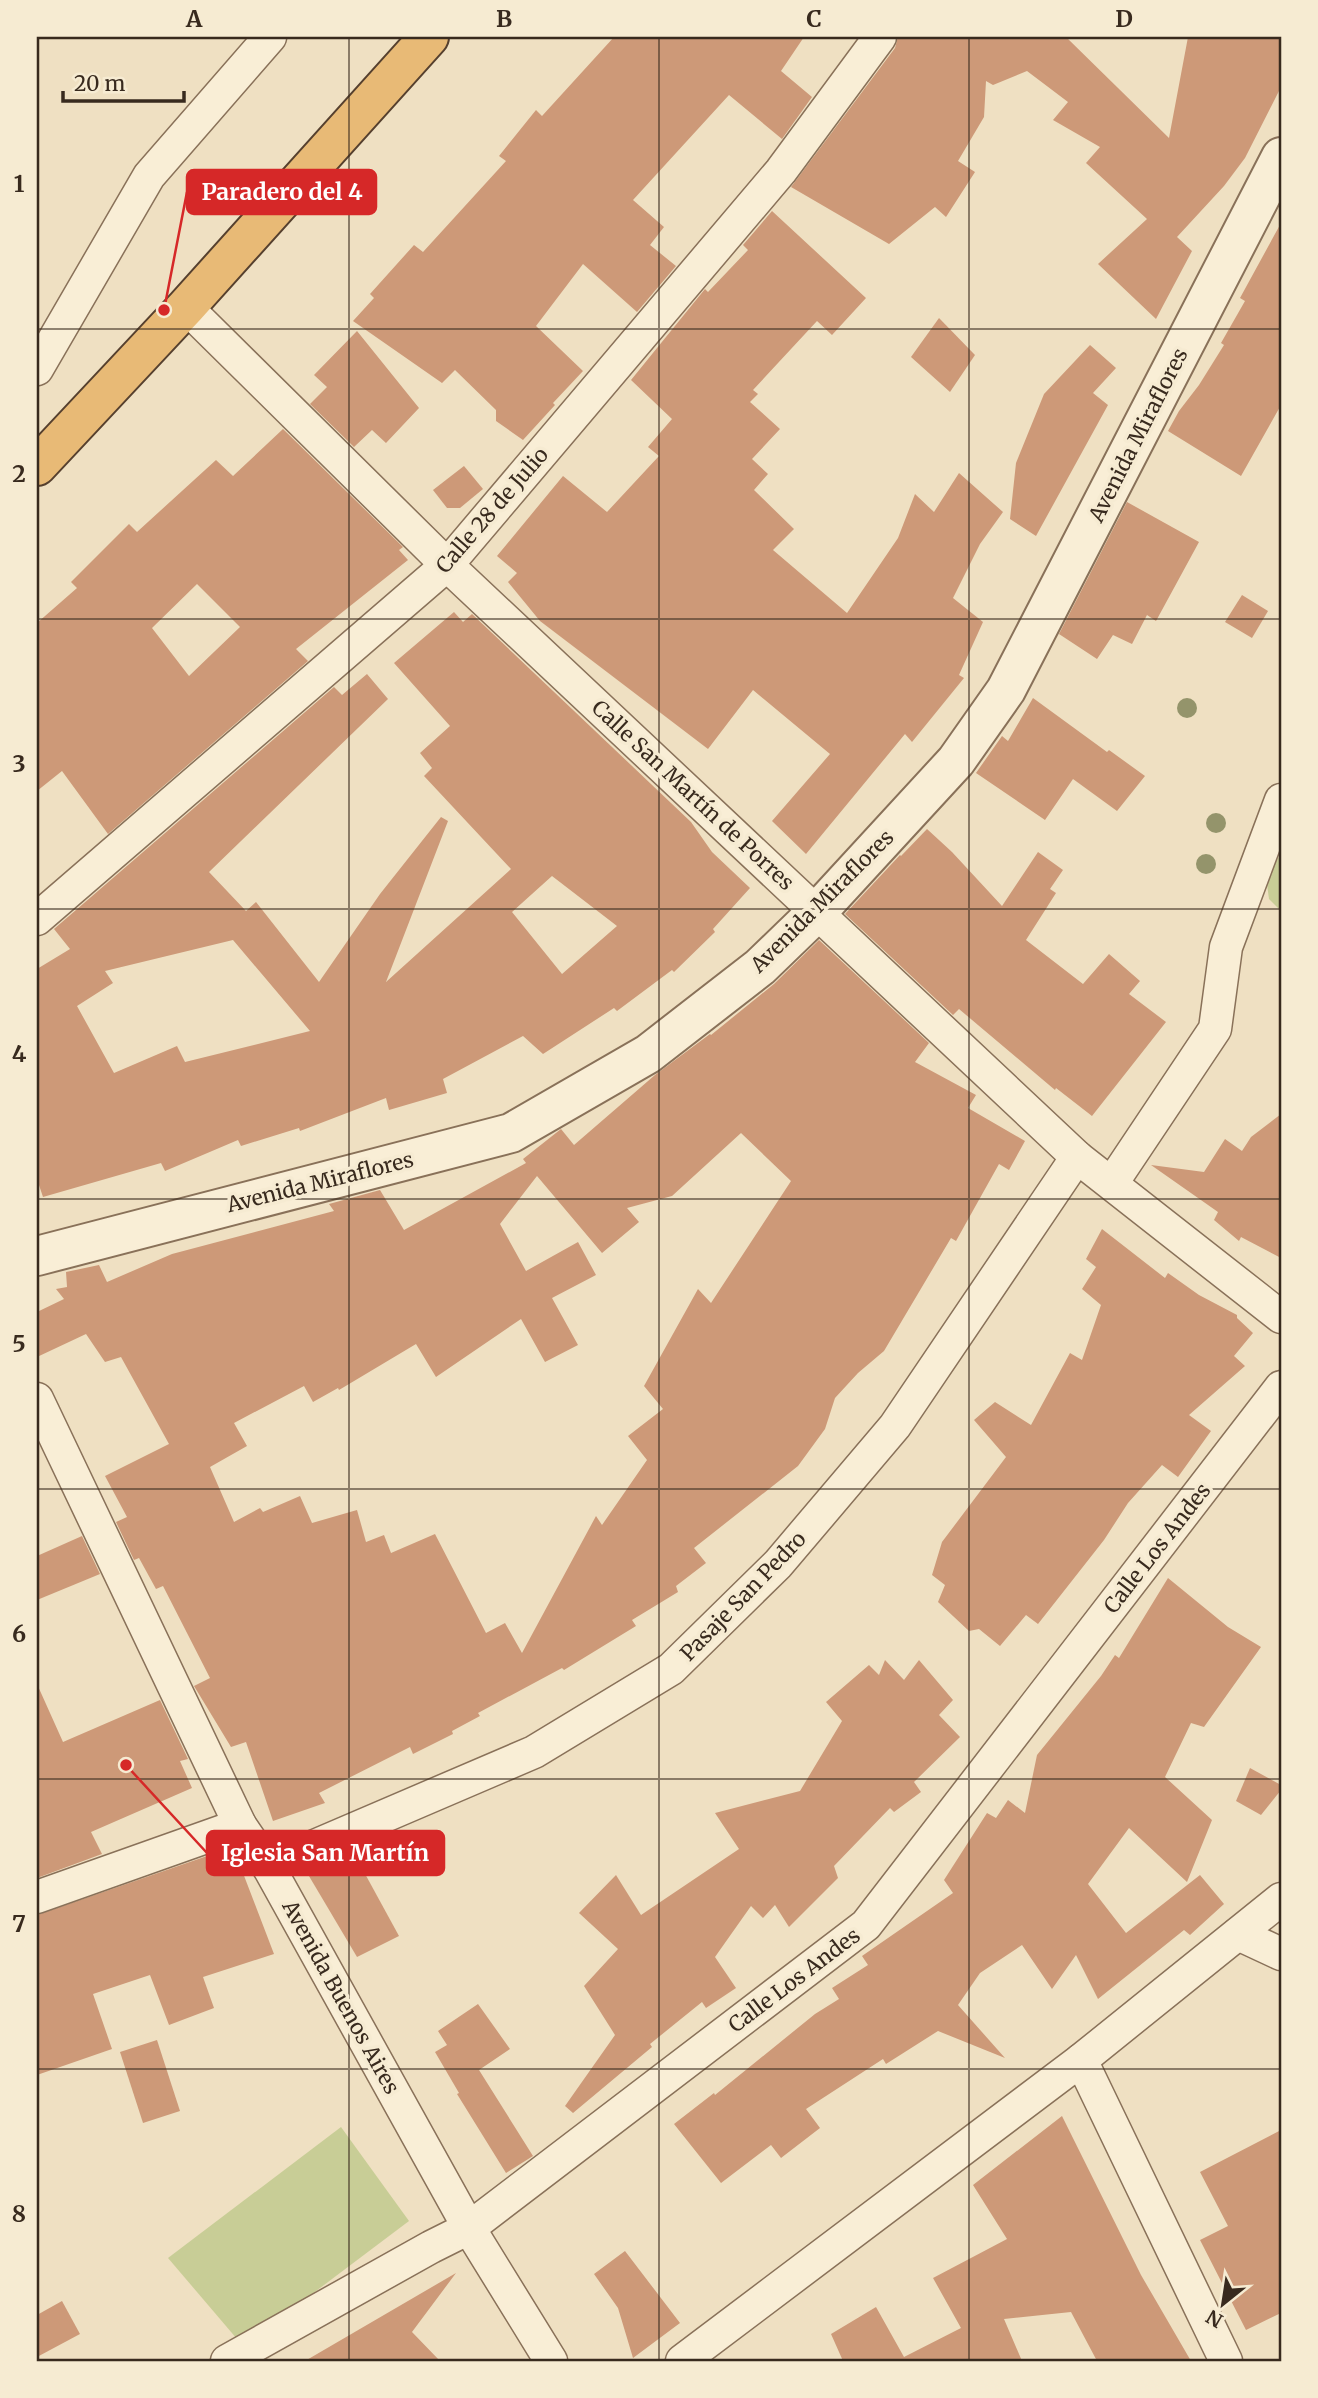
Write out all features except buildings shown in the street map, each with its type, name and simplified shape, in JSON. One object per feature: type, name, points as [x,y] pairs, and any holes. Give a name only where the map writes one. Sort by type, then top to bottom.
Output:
[{"type":"highway","points":[[37,466],[186,307],[429,37]]},
{"type":"street","points":[[37,369],[149,176],[270,37]]},
{"type":"street","name":"Calle 28 de Julio","points":[[37,919],[447,565],[781,171],[880,37]]},
{"type":"street","name":"Avenida Miraflores","points":[[37,1256],[511,1133],[648,1054],[760,967],[818,911],[956,761],[1006,690],[1281,156]]},
{"type":"street","name":"Calle San Martín de Porres","points":[[186,307],[447,565],[1077,1157],[1281,1317]]},
{"type":"street","points":[[1112,1183],[1215,1029],[1226,947],[1281,800]]},
{"type":"street","name":"Pasaje San Pedro","points":[[268,1866],[534,1752],[671,1669],[778,1564],[895,1426],[1077,1157]]},
{"type":"street","name":"Calle Los Andes","points":[[227,2361],[469,2228],[866,1925],[1281,1387]]},
{"type":"street","name":"Avenida Buenos Aires","points":[[37,1399],[240,1825],[268,1866],[469,2228],[551,2361]]},
{"type":"street","points":[[37,1897],[240,1825]]},
{"type":"street","points":[[682,2361],[1081,2060],[1281,1899]]},
{"type":"street","points":[[1238,1934],[1281,1954]]},
{"type":"street","points":[[1081,2060],[1226,2361]]},
{"type":"green space","points":[[1281,854],[1281,911],[1269,899],[1266,877]]},
{"type":"green space","points":[[341,2127],[409,2221],[243,2346],[168,2258]]},
{"type":"place","name":"Paradero del 4","points":[[164,310]]},
{"type":"place","name":"Iglesia San Martín","points":[[126,1765]]}]
